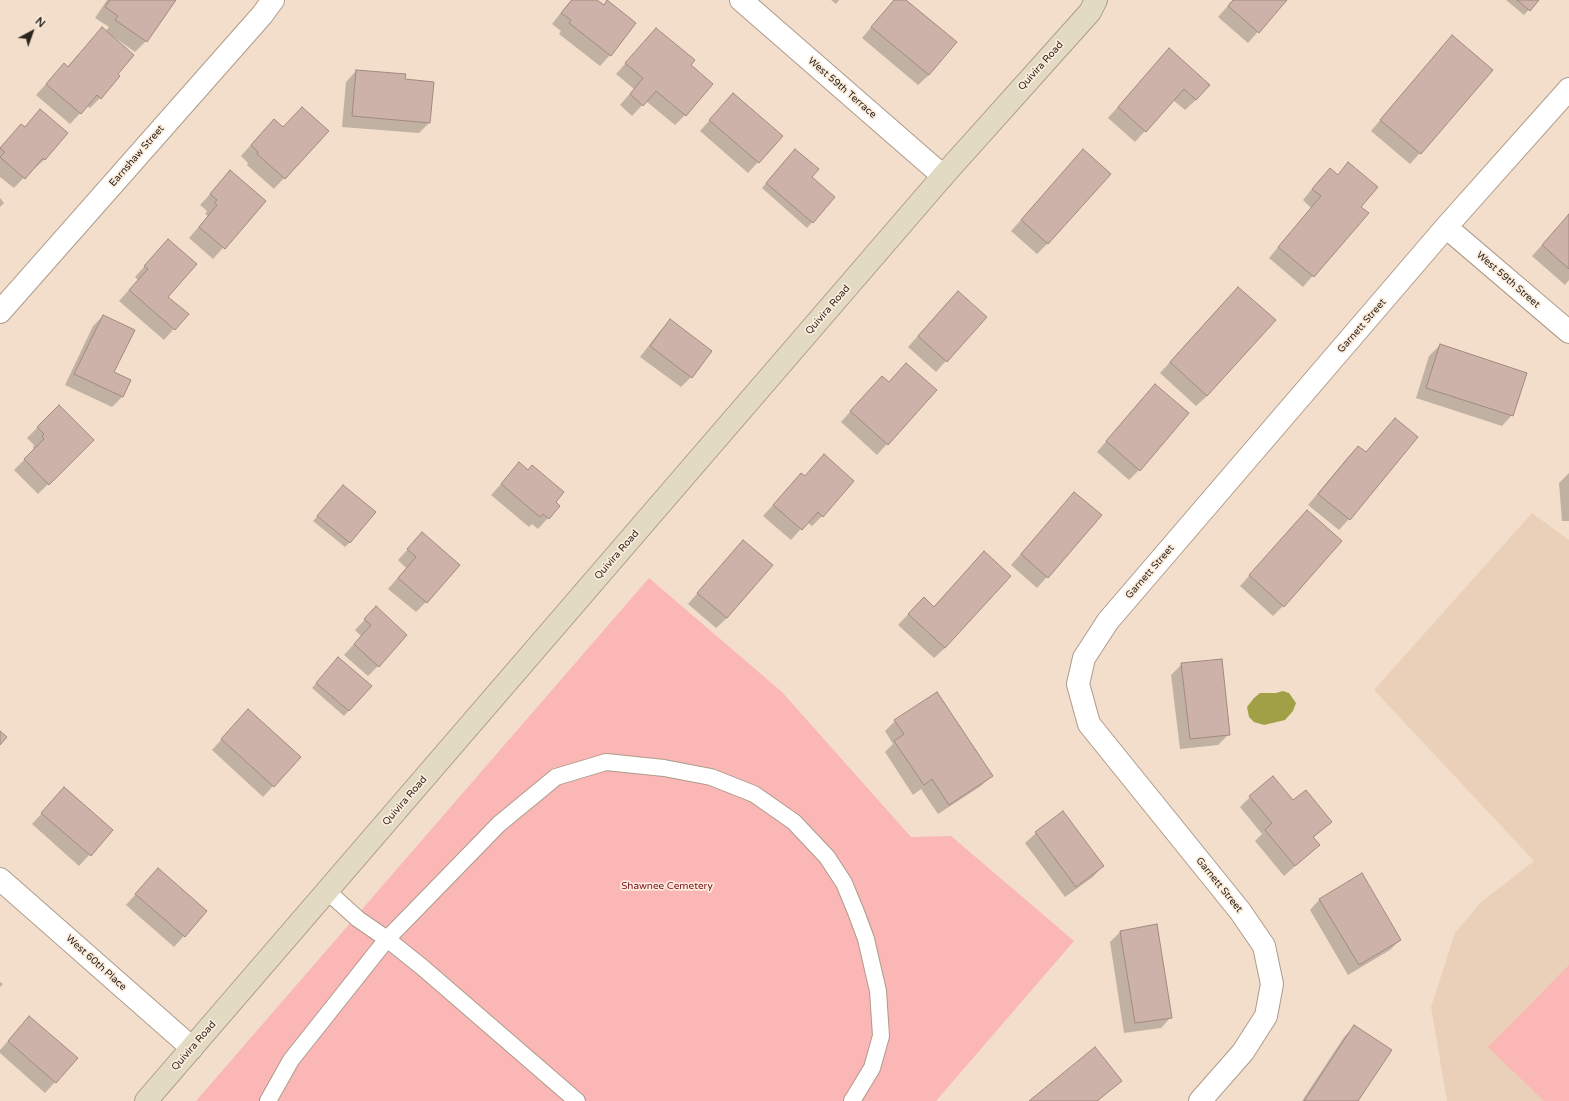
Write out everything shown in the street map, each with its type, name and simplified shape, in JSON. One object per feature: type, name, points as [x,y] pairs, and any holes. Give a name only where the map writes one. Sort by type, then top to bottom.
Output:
[{"type":"main road","name":"Quivira Road","points":[[146,1101],[943,176],[1097,4]]},
{"type":"street","name":"Earnshaw Street","points":[[0,312],[262,15],[273,0]]},
{"type":"street","name":"West 59th Terrace","points":[[741,0],[943,176]]},
{"type":"street","name":"Garnett Street","points":[[1200,1101],[1243,1052],[1266,1016],[1272,984],[1264,946],[1240,911],[1089,724],[1078,684],[1084,658],[1108,620],[1446,228],[1569,89]]},
{"type":"street","name":"West 59th Street","points":[[1446,228],[1569,332]]},
{"type":"street","name":"West 60th Place","points":[[0,879],[192,1048]]},
{"type":"lane","points":[[268,1101],[291,1060],[387,939],[499,824],[556,777],[606,762],[664,768],[711,777],[754,794],[794,822],[827,857],[844,883],[866,938],[873,965],[881,1018],[881,1036],[872,1068],[852,1101]]},
{"type":"lane","points":[[327,891],[358,919],[387,939],[422,967],[577,1101]]},
{"type":"shaded area","points":[[1532,513],[1569,540],[1569,1101],[1447,1101],[1431,1007],[1455,933],[1480,903],[1534,861],[1374,690]]},
{"type":"shaded area","points":[[1283,691],[1289,693],[1296,703],[1293,711],[1285,720],[1264,725],[1254,722],[1249,717],[1247,707],[1260,693],[1276,693]]},
{"type":"green space","name":"Shawnee Cemetery","points":[[649,578],[782,692],[911,837],[951,836],[1074,941],[936,1101],[196,1101]]},
{"type":"green space","points":[[1569,965],[1569,1101],[1544,1101],[1488,1047]]},
{"type":"building","points":[[110,0],[176,0],[147,42],[115,20],[118,16],[105,7]]},
{"type":"building","points":[[572,0],[597,0],[604,5],[607,0],[636,23],[611,56],[569,23],[571,20],[561,13]]},
{"type":"building","points":[[894,0],[906,0],[957,42],[929,75],[871,27]]},
{"type":"building","points":[[1233,0],[1287,0],[1259,33],[1228,6]]},
{"type":"building","points":[[1517,0],[1539,0],[1530,11]]},
{"type":"building","points":[[102,27],[134,55],[118,74],[120,76],[101,99],[97,95],[81,114],[46,84],[64,63],[68,67]]},
{"type":"building","points":[[656,28],[695,60],[691,65],[713,84],[686,116],[656,91],[643,106],[630,94],[643,78],[625,63]]},
{"type":"building","points":[[1452,35],[1493,70],[1421,154],[1380,120]]},
{"type":"building","points":[[1169,48],[1210,85],[1196,100],[1184,89],[1146,132],[1118,107]]},
{"type":"building","points":[[356,70],[406,74],[405,79],[434,82],[430,123],[352,116]]},
{"type":"building","points":[[733,93],[783,136],[759,163],[709,120]]},
{"type":"building","points":[[302,107],[329,131],[285,179],[257,154],[258,152],[251,145],[274,119],[283,127]]},
{"type":"building","points":[[40,109],[68,133],[45,160],[43,158],[25,179],[0,157],[5,152],[0,148],[21,124],[25,127]]},
{"type":"building","points":[[795,149],[819,169],[812,177],[835,197],[813,223],[766,183]]},
{"type":"building","points":[[1083,149],[1111,174],[1048,244],[1021,220]]},
{"type":"building","points":[[1348,162],[1378,187],[1361,207],[1369,213],[1314,277],[1278,247],[1321,196],[1312,189],[1330,168],[1338,175]]},
{"type":"building","points":[[230,170],[266,201],[225,249],[199,227],[217,205],[214,203],[217,200],[210,194]]},
{"type":"building","points":[[1569,214],[1569,269],[1542,245]]},
{"type":"building","points":[[168,239],[197,264],[168,297],[189,314],[175,330],[129,290],[148,269],[144,266]]},
{"type":"building","points":[[1238,287],[1276,320],[1207,396],[1170,362]]},
{"type":"building","points":[[958,291],[987,317],[947,362],[918,336]]},
{"type":"building","points":[[103,315],[135,330],[114,372],[131,380],[123,397],[74,374]]},
{"type":"building","points":[[670,319],[712,351],[692,378],[650,346]]},
{"type":"building","points":[[1440,344],[1527,373],[1513,416],[1426,388]]},
{"type":"building","points":[[906,363],[937,390],[888,445],[850,411],[882,376],[889,382]]},
{"type":"building","points":[[1155,384],[1189,413],[1140,471],[1106,441]]},
{"type":"building","points":[[59,405],[94,440],[49,485],[24,459],[44,439],[42,436],[44,434],[37,427]]},
{"type":"building","points":[[1395,418],[1418,437],[1350,520],[1318,494],[1358,446],[1366,452]]},
{"type":"building","points":[[824,454],[854,481],[823,517],[818,512],[802,530],[773,505],[801,473],[805,476]]},
{"type":"building","points":[[519,462],[528,470],[532,465],[564,492],[556,502],[560,506],[549,519],[543,514],[540,517],[501,484]]},
{"type":"building","points":[[343,485],[376,512],[350,543],[317,516]]},
{"type":"building","points":[[1074,492],[1102,515],[1048,578],[1021,554]]},
{"type":"building","points":[[1307,510],[1342,541],[1284,607],[1249,575]]},
{"type":"building","points":[[422,532],[460,565],[427,603],[398,578],[416,557],[407,549]]},
{"type":"building","points":[[743,540],[773,565],[727,618],[697,593]]},
{"type":"building","points":[[984,551],[1011,576],[945,648],[908,614],[924,597],[934,607]]},
{"type":"building","points":[[376,606],[407,635],[379,667],[354,644],[371,625],[364,619]]},
{"type":"building","points":[[338,657],[372,686],[349,711],[316,683]]},
{"type":"building","points":[[1222,659],[1230,735],[1190,739],[1181,663]]},
{"type":"building","points":[[937,692],[993,776],[949,805],[932,779],[924,785],[894,741],[904,734],[894,720]]},
{"type":"building","points":[[248,709],[301,757],[274,787],[221,739]]},
{"type":"building","points":[[0,731],[7,737],[0,745]]},
{"type":"building","points":[[1273,776],[1293,800],[1306,790],[1332,822],[1313,837],[1320,845],[1295,866],[1265,830],[1272,823],[1249,796]]},
{"type":"building","points":[[64,787],[113,830],[91,856],[41,813]]},
{"type":"building","points":[[1063,811],[1104,866],[1076,887],[1035,832]]},
{"type":"building","points":[[158,868],[207,911],[185,937],[135,894]]},
{"type":"building","points":[[1362,873],[1401,940],[1359,965],[1319,899]]},
{"type":"building","points":[[1157,924],[1172,1018],[1135,1023],[1120,931]]},
{"type":"building","points":[[29,1016],[78,1058],[56,1083],[8,1041]]},
{"type":"building","points":[[1354,1025],[1392,1050],[1358,1101],[1304,1101]]},
{"type":"building","points":[[1095,1047],[1122,1081],[1097,1101],[1029,1101]]}]
